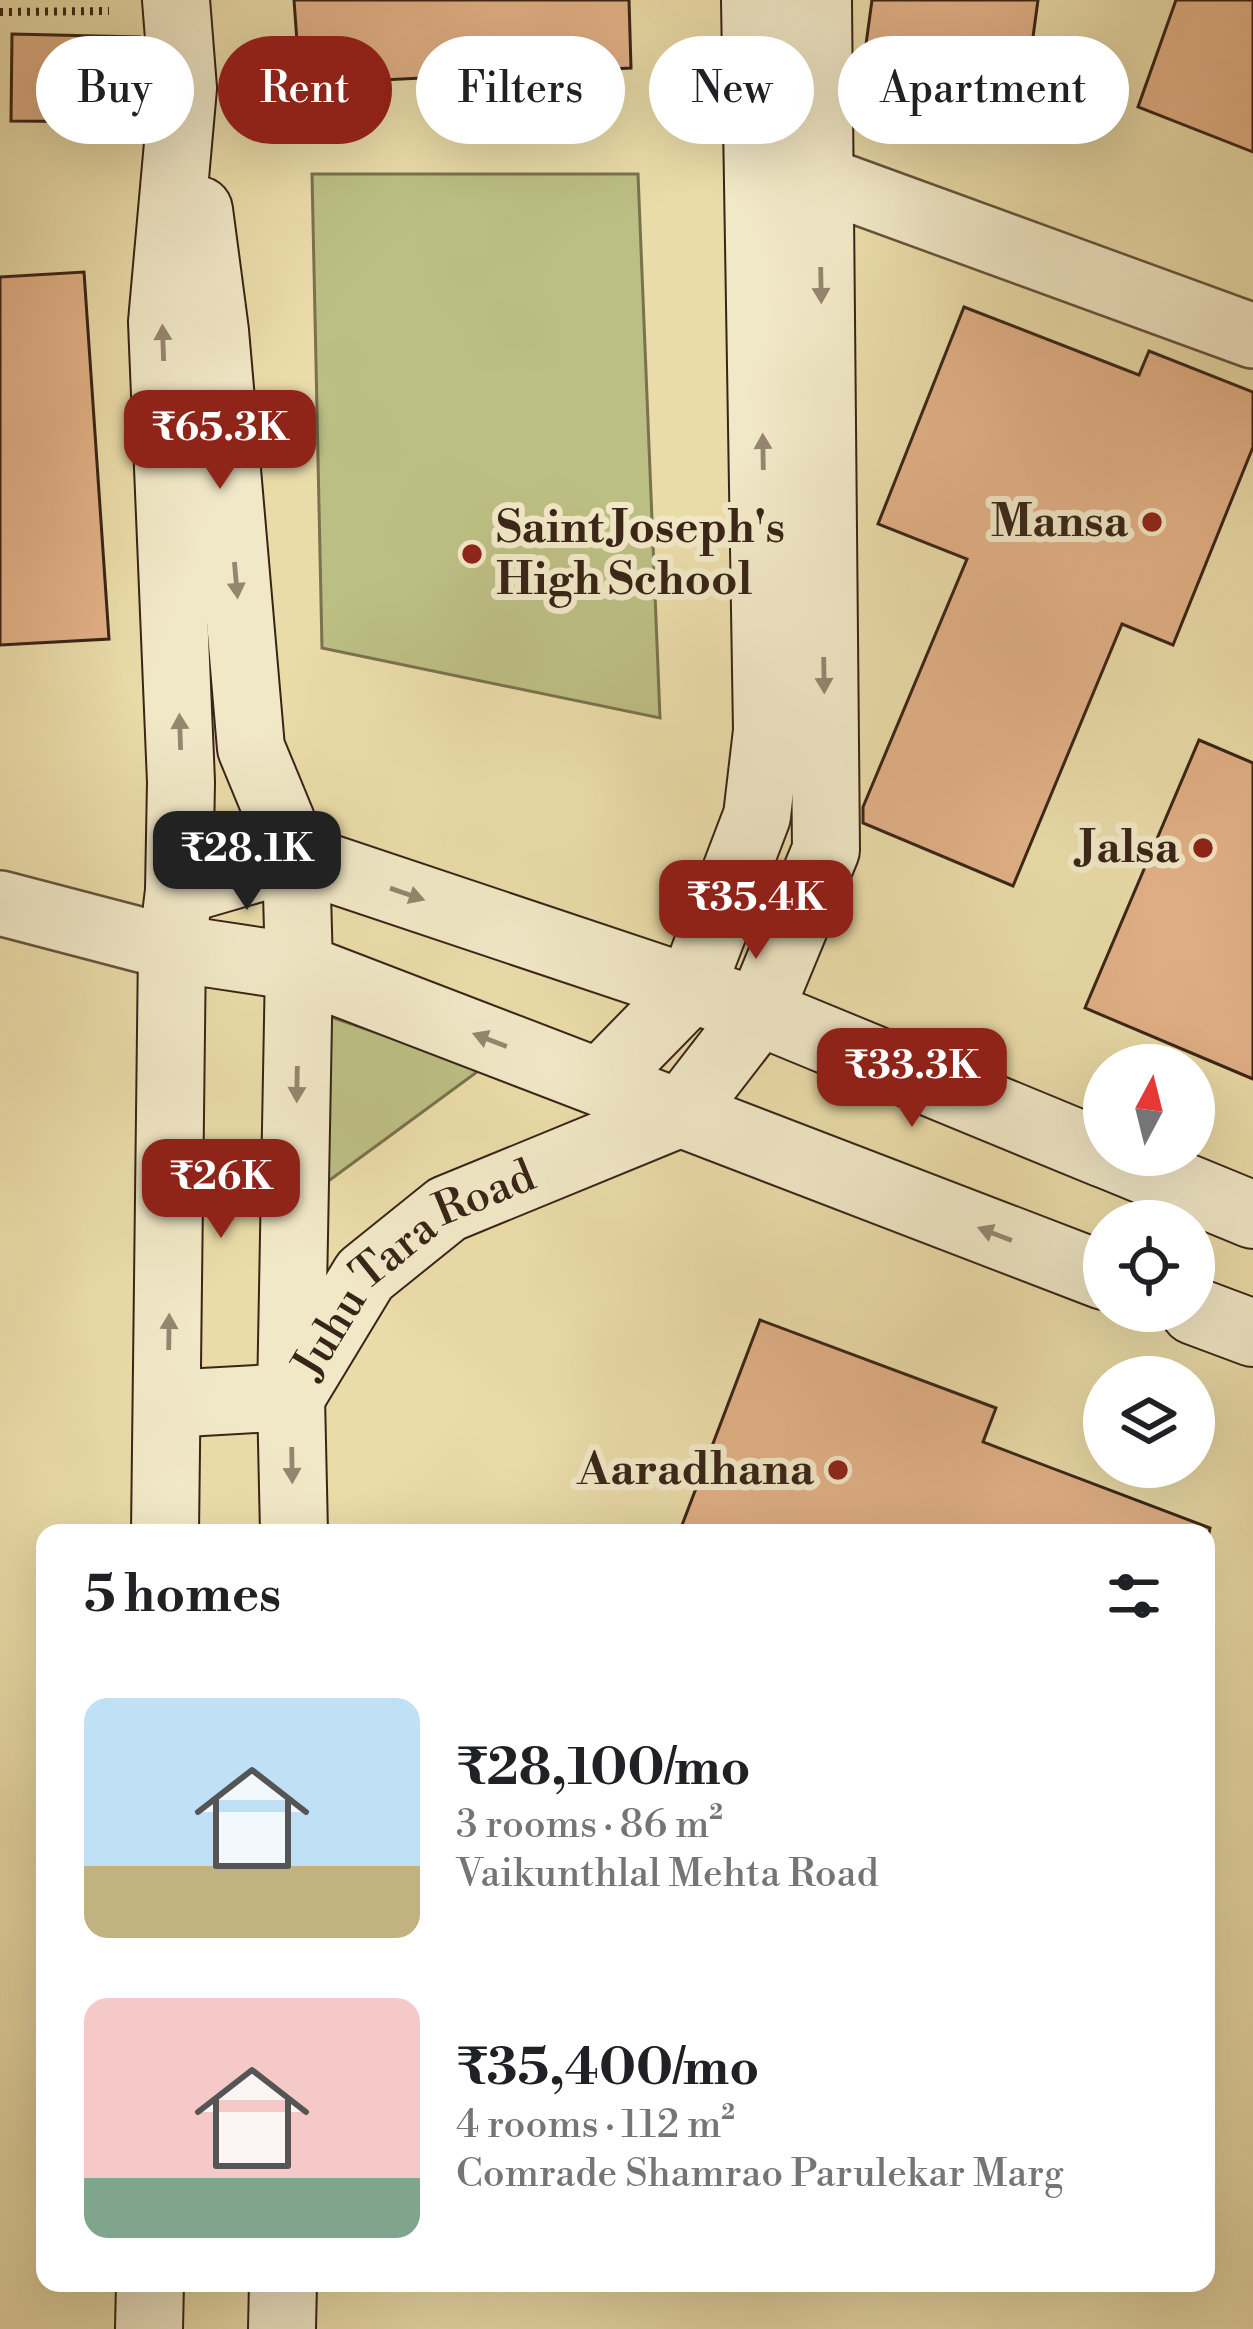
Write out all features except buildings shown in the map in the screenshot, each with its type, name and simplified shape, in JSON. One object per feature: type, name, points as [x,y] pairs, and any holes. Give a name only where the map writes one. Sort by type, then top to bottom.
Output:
[{"type":"main road","points":[[600,1082],[691,988],[757,816],[767,730],[755,0]]},
{"type":"main road","points":[[681,1113],[759,1012],[826,850],[818,0]]},
{"type":"main road","points":[[176,5],[179,36]]},
{"type":"main road","points":[[165,1524],[181,765],[162,322],[178,144]]},
{"type":"main road","points":[[167,1404],[291,1397],[299,967],[296,856],[251,748],[214,331],[190,144]]},
{"type":"main road","points":[[175,920],[296,856],[759,1012],[1083,1145]]},
{"type":"main road","points":[[175,920],[1083,1268]]},
{"type":"main road","name":"Juhu Tara Road","points":[[294,1524],[291,1397],[365,1275],[446,1209],[681,1113]]},
{"type":"main road","points":[[1158,1176],[1253,1215]]},
{"type":"main road","points":[[1215,1319],[1253,1333]]},
{"type":"main road","points":[[149,2329],[150,2292]]},
{"type":"main road","points":[[282,2329],[283,2292]]},
{"type":"street","points":[[758,155],[1253,336]]},
{"type":"street","points":[[6,904],[175,920]]},
{"type":"path","points":[[0,12],[176,5]]},
{"type":"green space","points":[[312,174],[638,174],[660,718],[322,648]]},
{"type":"green space","points":[[305,1008],[481,1069],[312,1193]]},
{"type":"place","name":"Mansa","points":[[1152,522]]},
{"type":"place","name":"Saint Joseph's High School","points":[[472,554]]},
{"type":"place","name":"Jalsa","points":[[1203,848]]},
{"type":"place","name":"Aaradhana","points":[[838,1470]]}]
